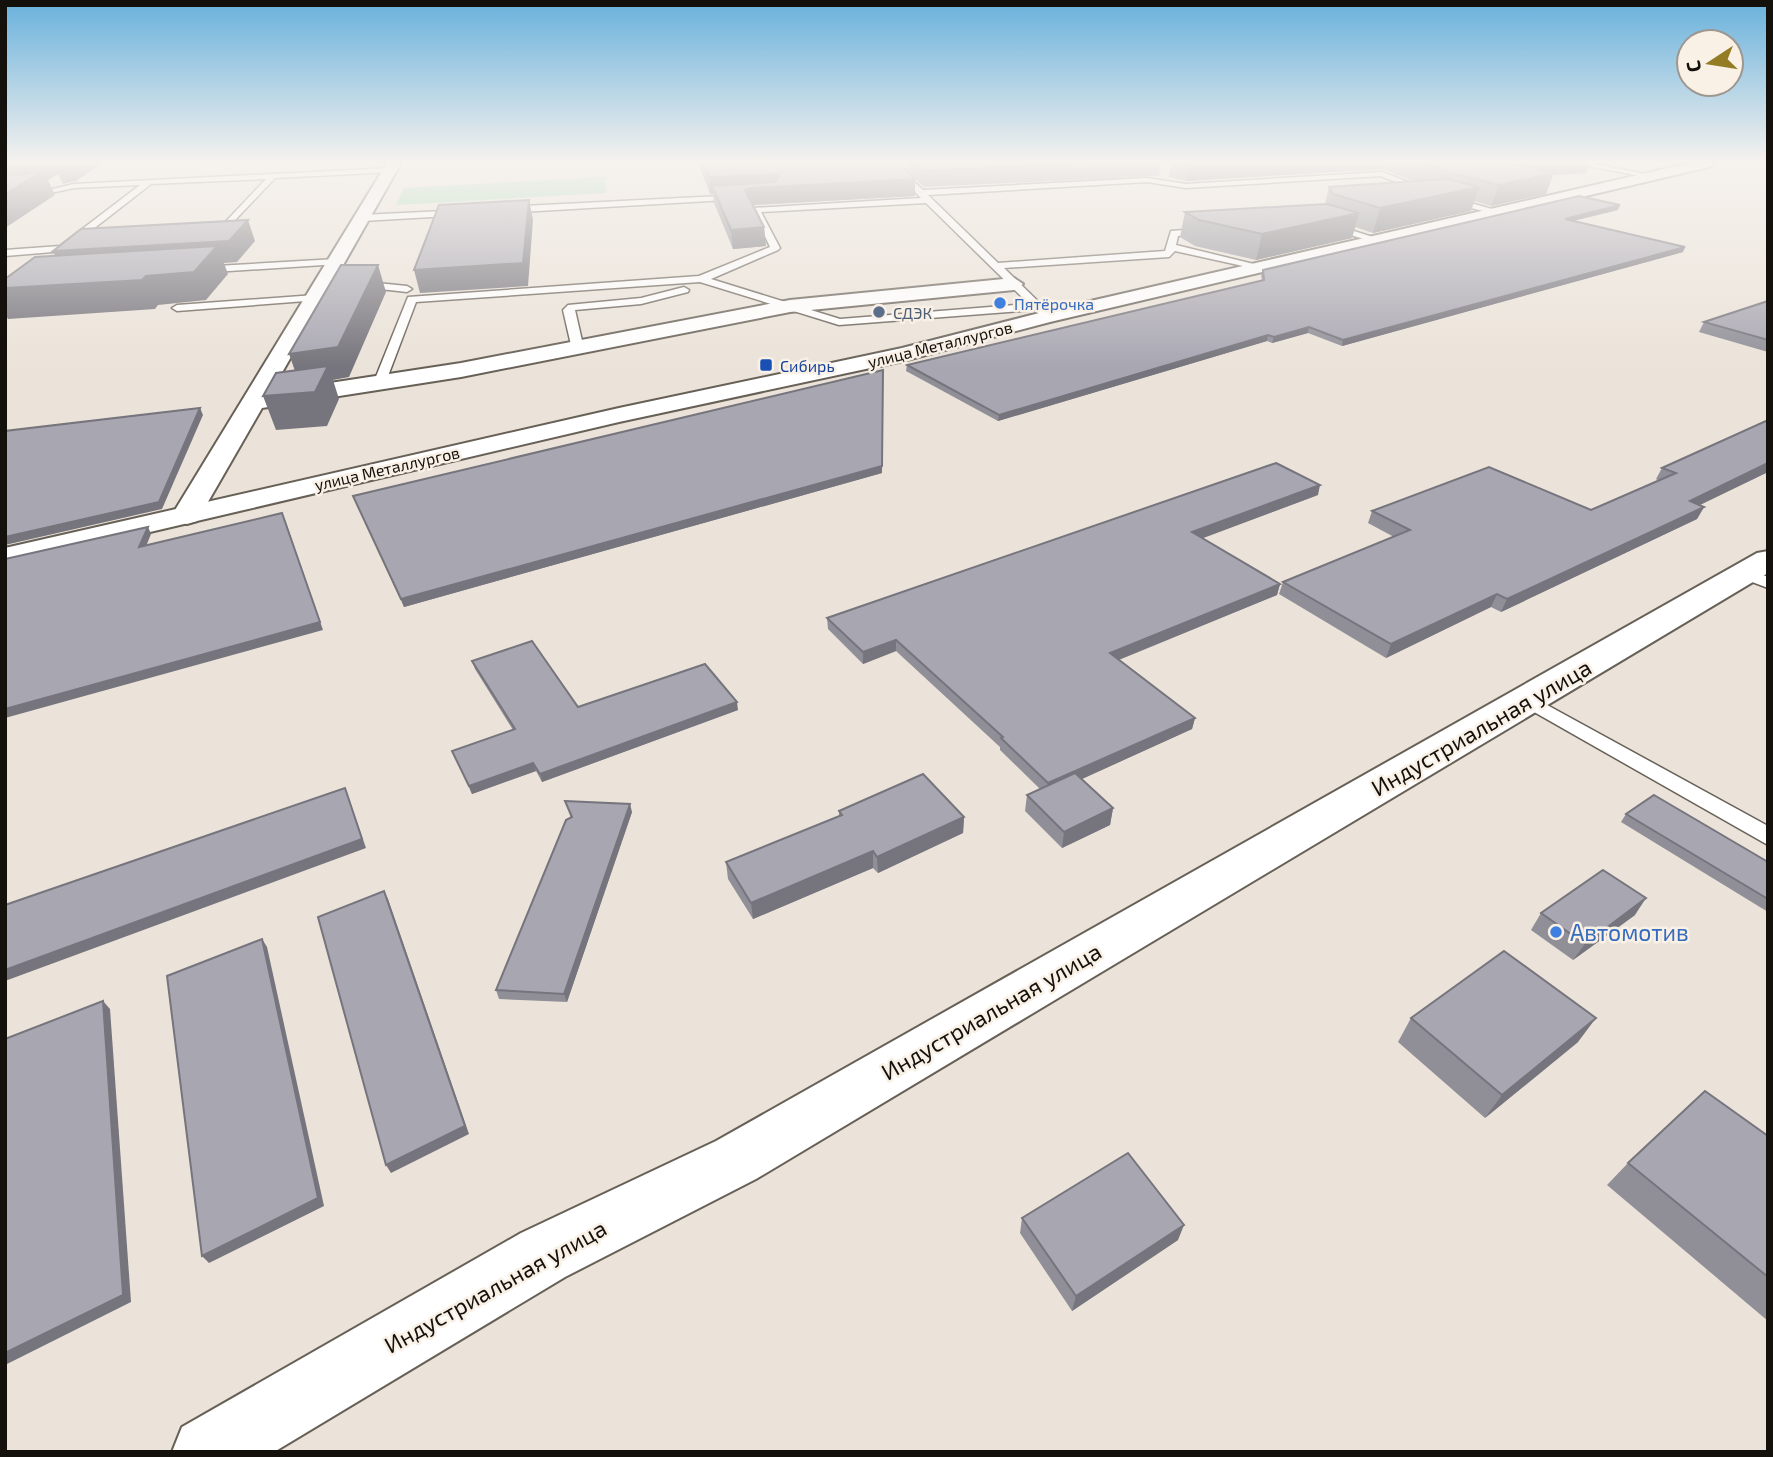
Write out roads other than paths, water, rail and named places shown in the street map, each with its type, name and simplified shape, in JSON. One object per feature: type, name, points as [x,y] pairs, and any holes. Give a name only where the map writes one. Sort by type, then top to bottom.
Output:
[{"type":"street","points":[[187,514],[354,231]]},
{"type":"street","name":"улица Металлургов","points":[[5,556],[618,415],[903,354],[1042,312],[1261,267],[1416,231]]},
{"type":"street","points":[[254,402],[379,384],[790,306],[1014,284]]},
{"type":"street","name":"Индустриальная улица","points":[[208,1452],[543,1255],[736,1160],[1527,700],[1760,572]]},
{"type":"lane","points":[[5,253],[61,255],[89,231]]},
{"type":"lane","points":[[219,234],[222,231]]},
{"type":"lane","points":[[379,384],[412,299],[701,279],[775,248],[766,231]]},
{"type":"lane","points":[[960,231],[1042,312]]},
{"type":"lane","points":[[995,266],[1170,254],[1174,233],[1209,231]]},
{"type":"lane","points":[[1347,231],[1377,240]]},
{"type":"lane","points":[[1171,247],[1261,267]]},
{"type":"lane","points":[[184,271],[336,262]]},
{"type":"lane","points":[[701,279],[839,322],[1042,312]]},
{"type":"lane","points":[[577,345],[568,310],[572,307],[641,301],[713,283]]},
{"type":"lane","points":[[177,308],[320,289],[407,289]]},
{"type":"lane","points":[[570,317],[645,311]]},
{"type":"lane","points":[[1527,700],[1768,837]]},
{"type":"place","name":"Пятёрочка","points":[[1000,303]]},
{"type":"place","name":"СДЭК","points":[[879,312]]},
{"type":"place","name":"Сибирь","points":[[766,365]]},
{"type":"place","name":"Автомотив","points":[[1556,932]]}]
